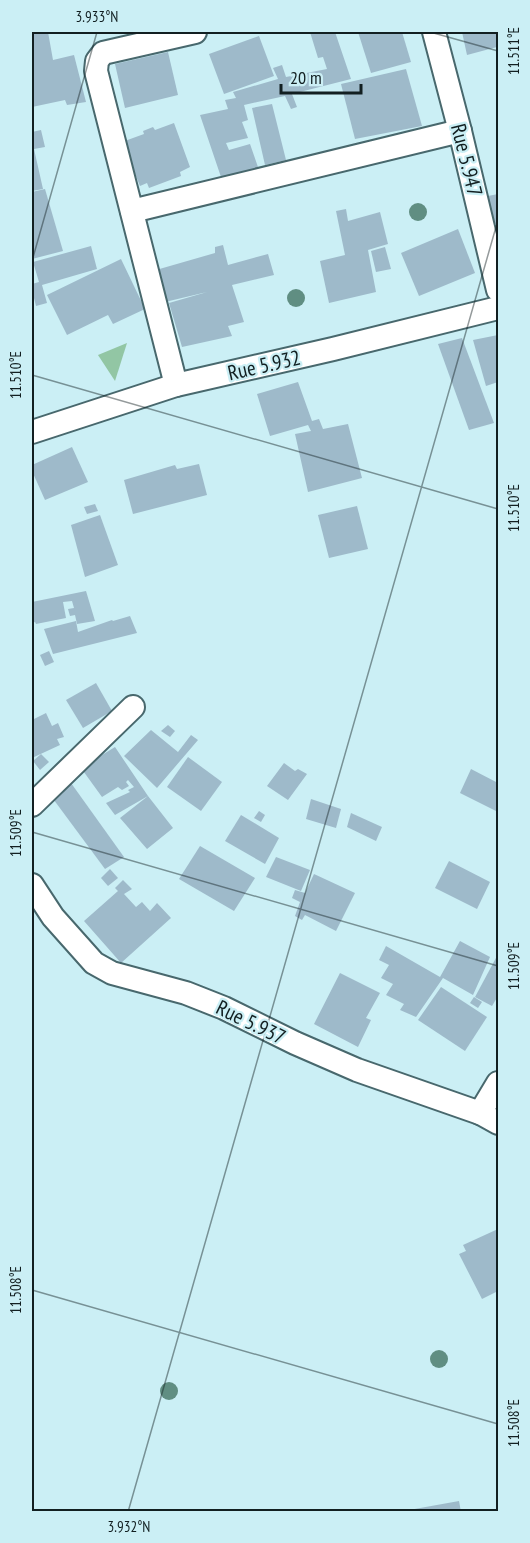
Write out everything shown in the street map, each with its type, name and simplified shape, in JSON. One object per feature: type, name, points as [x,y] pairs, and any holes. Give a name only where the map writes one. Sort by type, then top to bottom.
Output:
[{"type":"street","points":[[176,386],[96,71],[97,62],[103,53],[195,32]]},
{"type":"street","name":"Rue 5.947","points":[[434,32],[498,290]]},
{"type":"street","points":[[132,211],[460,131]]},
{"type":"street","name":"Rue 5.932","points":[[32,432],[176,386],[333,350],[498,308]]},
{"type":"street","points":[[32,805],[133,707]]},
{"type":"street","name":"Rue 5.937","points":[[32,885],[53,917],[94,963],[112,973],[186,993],[224,1008],[294,1043],[357,1070],[489,1118]]},
{"type":"street","points":[[489,1118],[498,1083]]},
{"type":"green space","points":[[127,343],[115,381],[98,355]]},
{"type":"building","points":[[32,32],[48,32],[53,60],[74,55],[86,102],[67,105],[65,100],[32,107]]},
{"type":"building","points":[[310,32],[335,32],[351,79],[292,94],[297,107],[291,109],[285,96],[244,105],[248,120],[242,122],[248,138],[226,143],[229,150],[250,144],[259,170],[222,180],[200,115],[228,109],[225,100],[236,98],[233,92],[278,79],[273,68],[282,65],[286,77],[327,69],[323,57],[318,58]]},
{"type":"building","points":[[358,32],[402,32],[411,62],[371,73]]},
{"type":"building","points":[[462,32],[498,32],[498,51],[497,47],[467,55]]},
{"type":"building","points":[[259,36],[274,76],[224,94],[209,54]]},
{"type":"building","points":[[168,52],[178,95],[125,108],[115,64]]},
{"type":"building","points":[[406,69],[422,126],[355,139],[341,84]]},
{"type":"building","points":[[272,104],[286,160],[265,165],[252,108]]},
{"type":"building","points":[[174,123],[190,167],[180,172],[181,176],[149,188],[147,183],[140,186],[122,142],[144,134],[143,131],[153,127],[155,130]]},
{"type":"building","points":[[41,130],[45,147],[34,149],[43,189],[32,191],[32,132]]},
{"type":"building","points":[[45,189],[63,251],[32,259],[32,192]]},
{"type":"building","points":[[498,194],[498,223],[490,226],[483,197]]},
{"type":"building","points":[[346,209],[348,221],[380,212],[388,244],[368,250],[376,292],[329,303],[320,261],[345,255],[336,211]]},
{"type":"building","points":[[458,229],[475,273],[419,296],[401,253]]},
{"type":"building","points":[[223,245],[228,265],[268,254],[274,275],[232,285],[244,322],[228,326],[232,336],[182,347],[169,303],[207,292],[165,302],[156,270],[215,253],[215,247]]},
{"type":"building","points":[[91,246],[97,269],[42,285],[47,303],[36,306],[32,284],[39,282],[33,262]]},
{"type":"building","points":[[385,247],[391,269],[376,272],[371,251]]},
{"type":"building","points":[[121,259],[145,309],[113,324],[108,315],[67,335],[47,295]]},
{"type":"building","points":[[498,335],[498,382],[486,386],[473,340]]},
{"type":"building","points":[[462,338],[494,423],[469,430],[438,344]]},
{"type":"building","points":[[298,382],[312,421],[319,419],[323,429],[348,424],[362,478],[308,492],[295,434],[311,431],[308,425],[270,436],[257,394]]},
{"type":"building","points":[[72,447],[88,482],[45,500],[32,471],[32,465]]},
{"type":"building","points":[[199,464],[207,495],[133,514],[124,480],[175,465],[177,469]]},
{"type":"building","points":[[95,504],[98,511],[87,514],[84,507]]},
{"type":"building","points":[[357,506],[368,549],[329,558],[318,515]]},
{"type":"building","points":[[100,515],[118,565],[85,577],[71,525]]},
{"type":"building","points":[[86,591],[95,621],[77,624],[75,615],[70,616],[68,609],[74,608],[72,601],[63,602],[66,618],[32,623],[32,602]]},
{"type":"building","points":[[130,616],[137,633],[53,654],[44,629],[76,621],[78,632]]},
{"type":"building","points":[[49,651],[54,662],[45,666],[40,655]]},
{"type":"building","points":[[96,683],[112,711],[83,728],[66,700]]},
{"type":"building","points":[[46,713],[52,726],[58,723],[64,737],[57,739],[60,745],[32,758],[32,720]]},
{"type":"building","points":[[168,725],[175,731],[170,737],[161,731]]},
{"type":"building","points":[[151,730],[178,752],[191,735],[198,740],[157,788],[124,756]]},
{"type":"building","points":[[115,747],[148,796],[115,815],[106,803],[130,792],[128,790],[134,787],[128,780],[126,782],[129,786],[122,790],[118,787],[102,797],[81,768]]},
{"type":"building","points":[[41,754],[49,762],[40,770],[33,761]]},
{"type":"building","points":[[188,757],[222,782],[201,811],[167,787]]},
{"type":"building","points":[[284,763],[295,771],[298,769],[307,774],[288,800],[267,786]]},
{"type":"building","points":[[471,769],[498,783],[498,812],[460,793]]},
{"type":"building","points":[[71,783],[124,857],[105,869],[48,792]]},
{"type":"building","points":[[148,796],[173,828],[147,849],[120,818]]},
{"type":"building","points":[[311,799],[341,809],[336,828],[306,819]]},
{"type":"building","points":[[259,811],[265,815],[261,822],[254,818]]},
{"type":"building","points":[[351,813],[382,827],[376,841],[347,827]]},
{"type":"building","points":[[241,815],[279,838],[265,864],[225,841]]},
{"type":"building","points":[[200,846],[255,878],[234,911],[179,879]]},
{"type":"building","points":[[276,857],[310,870],[301,891],[266,877]]},
{"type":"building","points":[[449,861],[490,882],[477,909],[435,888]]},
{"type":"building","points":[[110,869],[118,878],[108,886],[101,878]]},
{"type":"building","points":[[314,874],[355,893],[336,931],[305,915],[302,920],[295,916],[300,902],[292,898],[295,890],[305,893]]},
{"type":"building","points":[[123,880],[132,889],[124,894],[136,907],[142,902],[150,911],[157,903],[171,918],[121,963],[84,921],[118,891],[115,888]]},
{"type":"building","points":[[460,941],[490,957],[473,995],[443,978],[416,1017],[400,1010],[404,1004],[386,995],[393,984],[381,978],[389,965],[379,960],[386,946],[440,977]]},
{"type":"building","points":[[497,956],[498,996],[492,1006],[475,997]]},
{"type":"building","points":[[340,973],[380,993],[366,1018],[371,1020],[358,1047],[314,1024]]},
{"type":"building","points":[[441,987],[487,1017],[465,1051],[418,1020]]},
{"type":"building","points":[[474,997],[482,1002],[478,1008],[470,1003]]},
{"type":"building","points":[[498,1229],[498,1291],[482,1299],[459,1254],[466,1251],[463,1245]]},
{"type":"building","points":[[459,1501],[461,1512],[409,1512],[409,1510]]}]
